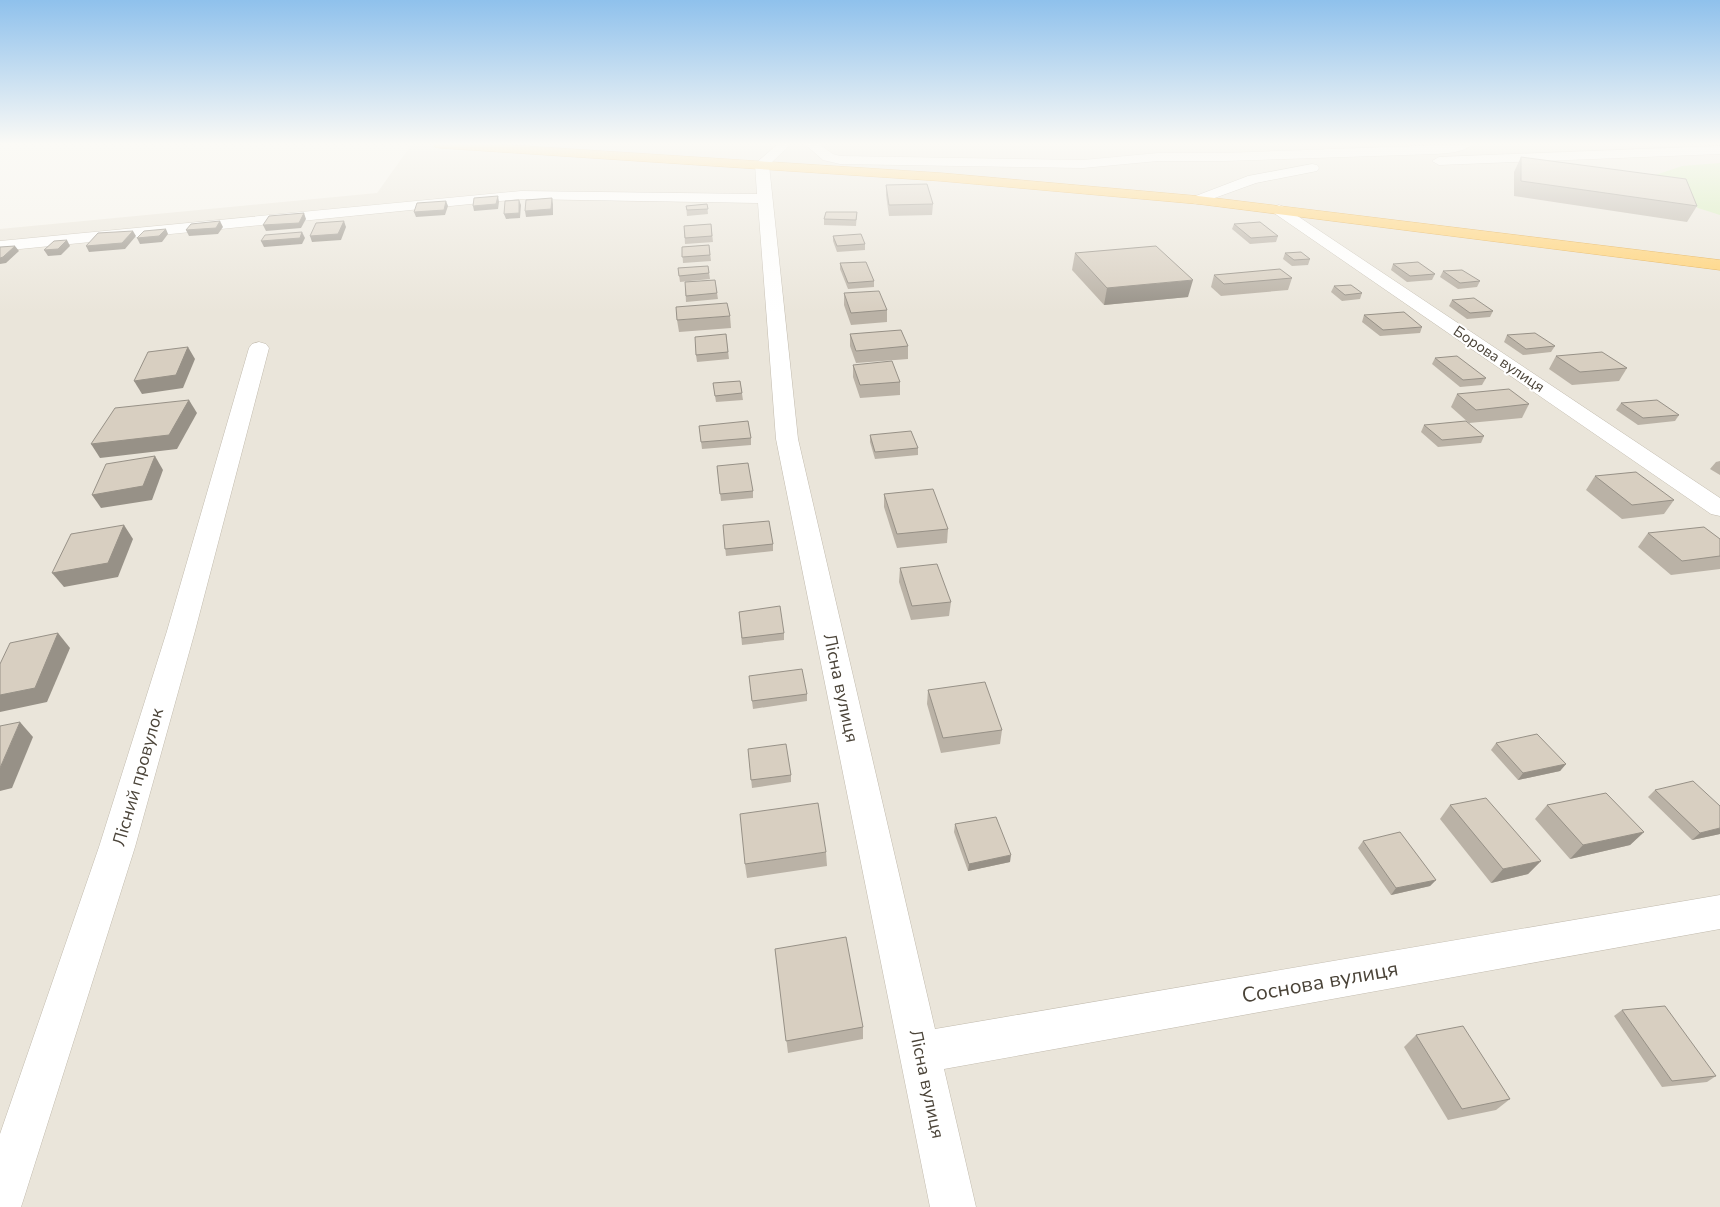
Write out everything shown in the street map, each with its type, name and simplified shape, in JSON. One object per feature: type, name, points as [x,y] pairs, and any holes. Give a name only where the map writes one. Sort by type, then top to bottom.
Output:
[{"type":"highway","points":[[1201,200],[1720,265]]},
{"type":"street","points":[[0,246],[467,200]]},
{"type":"street","name":"Лісна вулиця","points":[[766,200],[787,439],[953,1207]]},
{"type":"street","name":"Борова вулиця","points":[[1279,210],[1720,509]]},
{"type":"street","name":"Лісний провулок","points":[[0,1201],[117,847],[181,631],[259,348]]},
{"type":"street","name":"Соснова вулиця","points":[[920,1052],[1720,912]]},
{"type":"shaded area","points":[[300,200],[1720,200],[1720,1207],[0,1207],[0,229]]},
{"type":"green space","points":[[1688,200],[1720,200],[1720,215],[1698,208]]},
{"type":"building","points":[[474,200],[497,200],[496,204],[473,206]]},
{"type":"building","points":[[519,200],[519,213],[504,214],[505,201]]},
{"type":"building","points":[[526,200],[552,200],[551,209],[525,211]]},
{"type":"building","points":[[888,200],[932,200],[933,204],[889,205]]},
{"type":"building","points":[[1657,200],[1695,200],[1697,206]]},
{"type":"building","points":[[446,201],[444,210],[414,212],[417,203]]},
{"type":"building","points":[[707,204],[708,209],[687,210],[686,206]]},
{"type":"building","points":[[826,212],[857,212],[856,220],[824,219]]},
{"type":"building","points":[[304,213],[299,223],[263,225],[269,216]]},
{"type":"building","points":[[220,221],[216,228],[186,230],[191,224]]},
{"type":"building","points":[[344,221],[338,234],[310,236],[316,223]]},
{"type":"building","points":[[1260,222],[1278,236],[1251,238],[1234,224]]},
{"type":"building","points":[[711,224],[712,236],[685,238],[684,226]]},
{"type":"building","points":[[166,229],[159,236],[137,238],[144,231]]},
{"type":"building","points":[[133,231],[122,243],[86,246],[98,233]]},
{"type":"building","points":[[302,232],[300,238],[261,241],[265,235]]},
{"type":"building","points":[[861,234],[865,244],[837,246],[833,236]]},
{"type":"building","points":[[67,240],[58,249],[44,250],[54,241]]},
{"type":"building","points":[[709,245],[710,255],[682,257],[682,247]]},
{"type":"building","points":[[15,246],[3,257],[0,258],[0,247]]},
{"type":"building","points":[[1156,246],[1193,280],[1107,288],[1075,253]]},
{"type":"building","points":[[1301,252],[1310,259],[1294,260],[1285,253]]},
{"type":"building","points":[[866,262],[874,281],[848,283],[840,263]]},
{"type":"building","points":[[1418,262],[1435,274],[1410,276],[1393,264]]},
{"type":"building","points":[[708,266],[709,273],[679,276],[678,268]]},
{"type":"building","points":[[1280,269],[1292,278],[1224,284],[1214,275]]},
{"type":"building","points":[[1462,270],[1480,281],[1460,283],[1443,271]]},
{"type":"building","points":[[715,280],[717,293],[686,296],[685,282]]},
{"type":"building","points":[[1351,285],[1362,293],[1345,295],[1334,286]]},
{"type":"building","points":[[879,291],[887,310],[851,313],[844,293]]},
{"type":"building","points":[[1474,298],[1493,311],[1470,313],[1452,300]]},
{"type":"building","points":[[727,303],[730,316],[677,320],[676,307]]},
{"type":"building","points":[[1404,312],[1422,327],[1383,330],[1364,315]]},
{"type":"building","points":[[901,330],[908,346],[856,351],[850,334]]},
{"type":"building","points":[[1535,333],[1555,346],[1526,349],[1507,335]]},
{"type":"building","points":[[726,334],[728,352],[696,355],[695,337]]},
{"type":"building","points":[[188,347],[176,375],[134,381],[148,352]]},
{"type":"building","points":[[1602,352],[1627,368],[1580,372],[1556,356]]},
{"type":"building","points":[[1457,356],[1486,378],[1463,380],[1435,358]]},
{"type":"building","points":[[892,361],[900,382],[860,385],[853,365]]},
{"type":"building","points":[[740,381],[742,393],[715,396],[713,383]]},
{"type":"building","points":[[1509,389],[1529,404],[1476,410],[1457,394]]},
{"type":"building","points":[[189,400],[169,435],[91,444],[115,408]]},
{"type":"building","points":[[1657,400],[1679,415],[1643,418],[1621,403]]},
{"type":"building","points":[[748,421],[751,438],[701,442],[699,426]]},
{"type":"building","points":[[1466,421],[1484,436],[1442,440],[1424,425]]},
{"type":"building","points":[[911,431],[918,448],[875,452],[870,435]]},
{"type":"building","points":[[155,456],[143,486],[92,495],[106,464]]},
{"type":"building","points":[[748,463],[753,491],[720,494],[717,466]]},
{"type":"building","points":[[1636,472],[1674,500],[1632,505],[1595,476]]},
{"type":"building","points":[[933,489],[948,529],[897,534],[884,494]]},
{"type":"building","points":[[769,521],[773,544],[725,549],[723,525]]},
{"type":"building","points":[[124,525],[108,563],[52,573],[71,534]]},
{"type":"building","points":[[1704,527],[1720,539],[1720,556],[1682,561],[1648,533]]},
{"type":"building","points":[[937,564],[951,602],[912,606],[900,568]]},
{"type":"building","points":[[780,606],[784,633],[742,638],[739,612]]},
{"type":"building","points":[[58,633],[35,688],[0,695],[0,664],[10,643]]},
{"type":"building","points":[[802,669],[807,694],[752,701],[749,676]]},
{"type":"building","points":[[985,682],[1002,730],[943,738],[928,690]]},
{"type":"building","points":[[20,722],[0,768],[0,726]]},
{"type":"building","points":[[1537,734],[1566,764],[1523,773],[1496,743]]},
{"type":"building","points":[[786,744],[791,775],[751,780],[748,749]]},
{"type":"building","points":[[1693,781],[1720,806],[1720,828],[1700,833],[1655,790]]},
{"type":"building","points":[[1606,793],[1644,832],[1583,845],[1547,805]]},
{"type":"building","points":[[1486,798],[1541,861],[1503,869],[1450,805]]},
{"type":"building","points":[[818,803],[826,852],[745,864],[740,814]]},
{"type":"building","points":[[996,817],[1011,855],[969,864],[955,824]]},
{"type":"building","points":[[1400,832],[1436,880],[1396,888],[1363,841]]},
{"type":"building","points":[[846,937],[863,1027],[786,1041],[775,949]]},
{"type":"building","points":[[1665,1006],[1716,1076],[1672,1081],[1622,1010]]},
{"type":"building","points":[[1463,1026],[1510,1099],[1462,1109],[1416,1035]]}]
